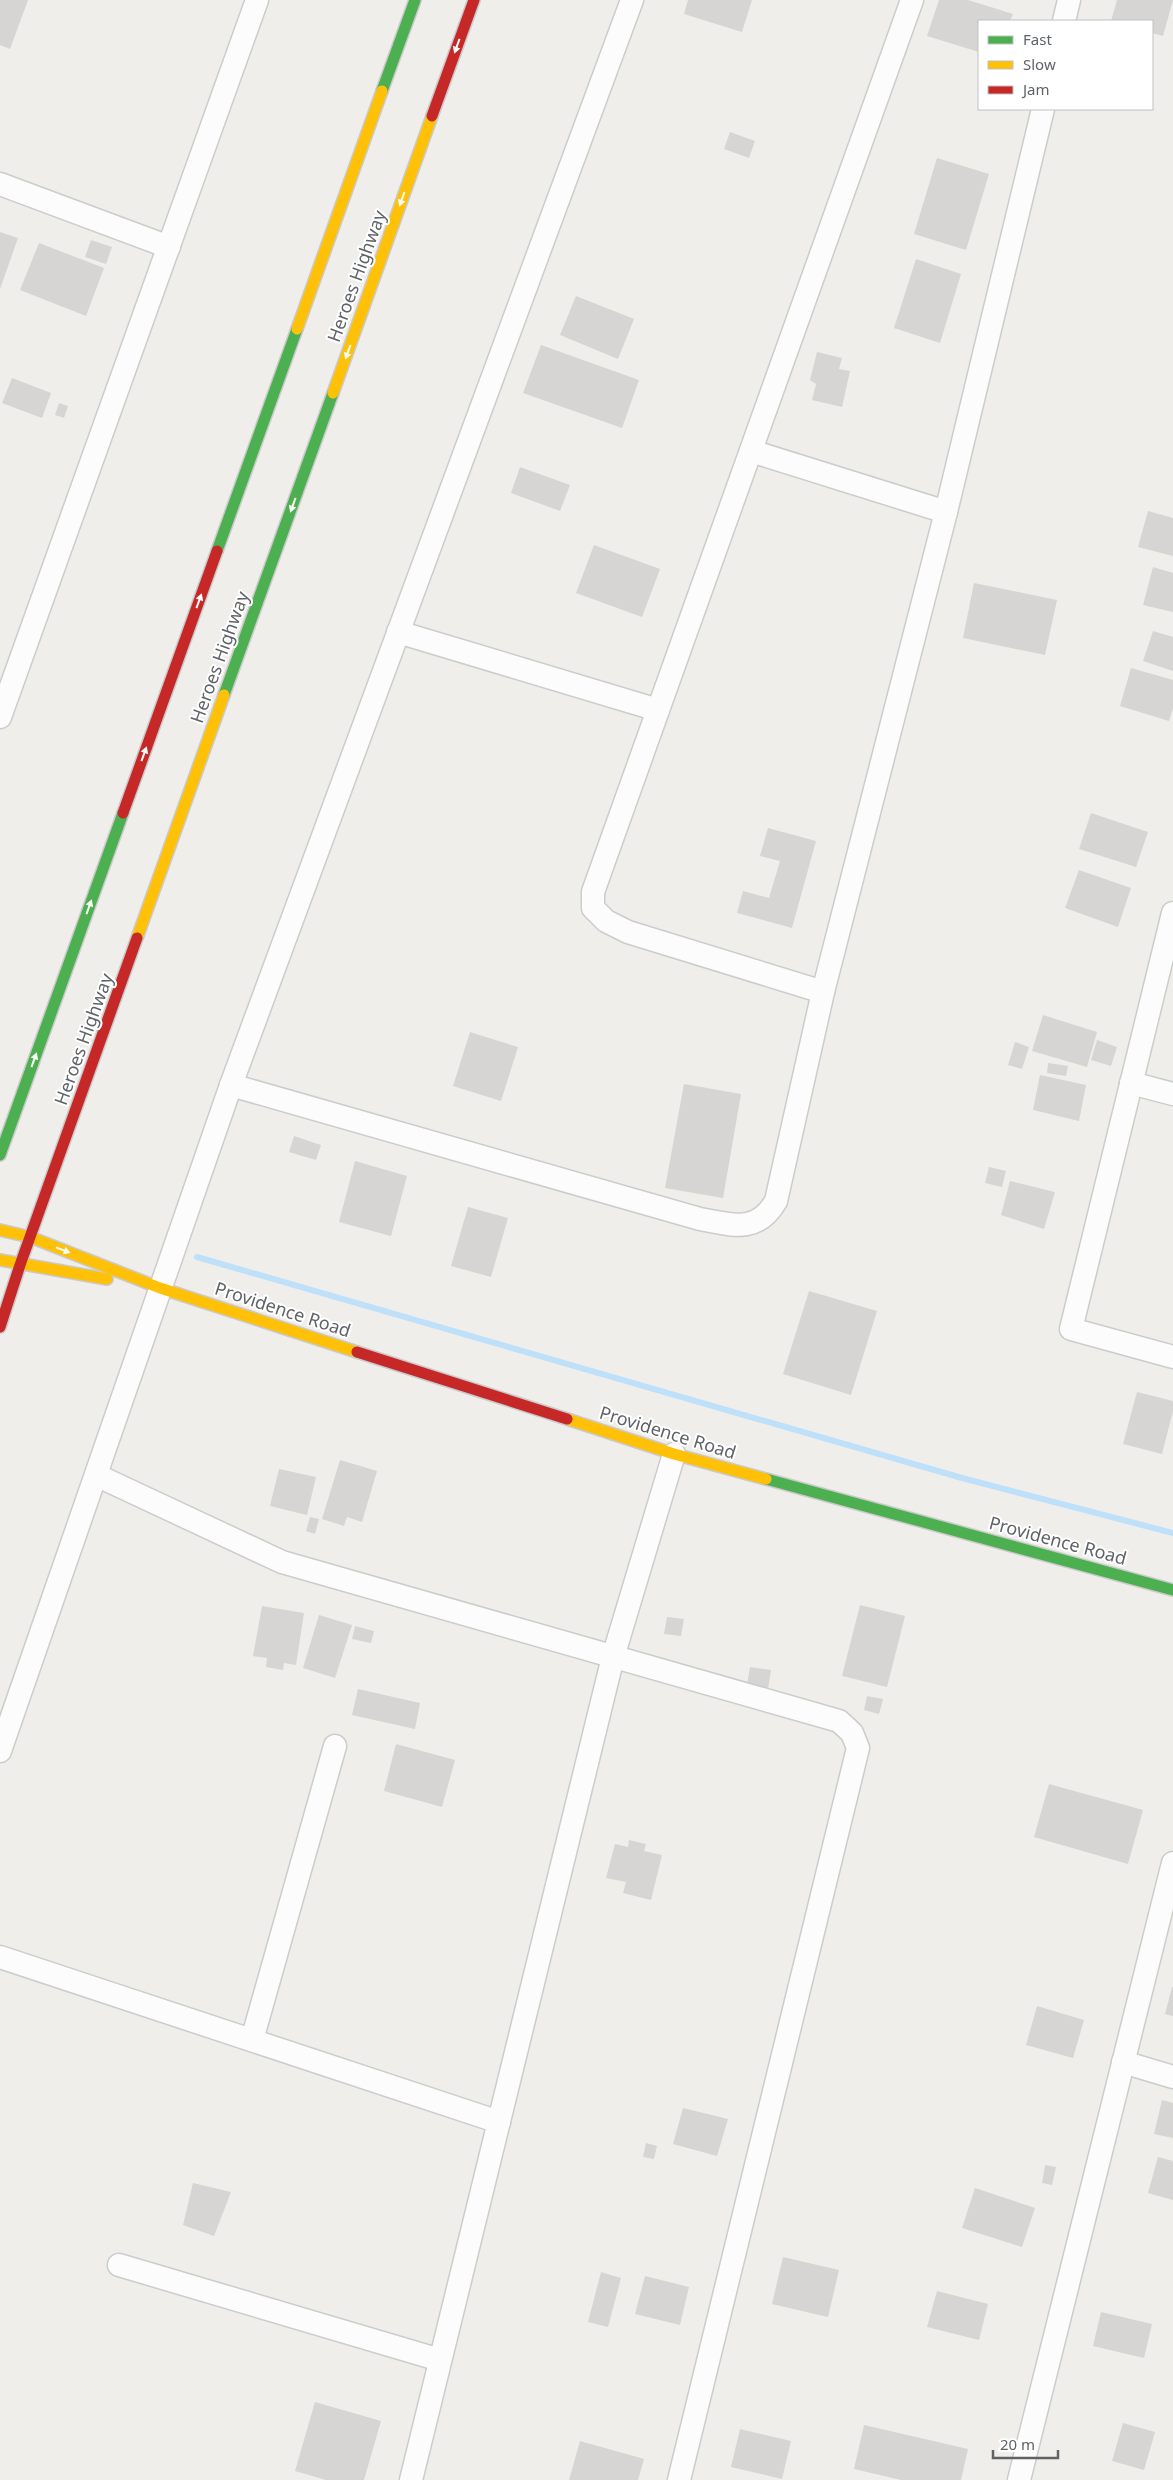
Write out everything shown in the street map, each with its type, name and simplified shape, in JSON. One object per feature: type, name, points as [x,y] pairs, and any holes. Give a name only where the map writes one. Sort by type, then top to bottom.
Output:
[{"type":"main road","name":"Heroes Highway","points":[[0,1155],[415,0]]},
{"type":"main road","name":"Heroes Highway","points":[[0,1327],[30,1237],[474,0]]},
{"type":"main road","points":[[8,1102],[23,1092]]},
{"type":"main road","name":"Providence Road","points":[[0,1230],[30,1237],[160,1288],[674,1454],[1173,1590]]},
{"type":"main road","name":"Providence Road","points":[[0,1260],[160,1288]]},
{"type":"street","points":[[0,717],[257,0]]},
{"type":"street","points":[[0,1752],[231,1085],[632,0]]},
{"type":"street","points":[[823,992],[628,932],[606,920],[593,908],[593,892],[912,0]]},
{"type":"street","points":[[1064,20],[1069,0]]},
{"type":"street","points":[[231,1085],[700,1219],[741,1227],[759,1220],[769,1213],[776,1201],[823,992],[946,512],[1043,110]]},
{"type":"street","points":[[0,184],[168,247]]},
{"type":"street","points":[[751,451],[946,512]]},
{"type":"street","points":[[398,632],[658,710]]},
{"type":"street","points":[[1173,913],[1071,1329],[1173,1356]]},
{"type":"street","points":[[1131,1083],[1173,1094]]},
{"type":"street","points":[[411,2480],[613,1657],[674,1454]]},
{"type":"street","points":[[96,1475],[282,1562],[839,1721],[852,1733],[858,1748],[679,2480]]},
{"type":"street","points":[[252,2040],[334,1746]]},
{"type":"street","points":[[1019,2480],[1173,1863]]},
{"type":"street","points":[[0,1957],[499,2122]]},
{"type":"street","points":[[1124,2062],[1173,2077]]},
{"type":"street","points":[[119,2265],[440,2360]]},
{"type":"building","points":[[0,0],[28,0],[10,49],[0,45]]},
{"type":"building","points":[[688,0],[752,0],[742,32],[684,14]]},
{"type":"building","points":[[939,0],[968,0],[1013,14],[1010,20],[978,20],[978,52],[927,36]]},
{"type":"building","points":[[1117,0],[1173,0],[1163,36],[1153,33],[1153,20],[1111,20]]},
{"type":"building","points":[[730,132],[755,141],[749,158],[724,149]]},
{"type":"building","points":[[937,158],[989,174],[966,250],[914,234]]},
{"type":"building","points":[[0,232],[18,238],[0,289]]},
{"type":"building","points":[[91,240],[112,247],[106,264],[85,257]]},
{"type":"building","points":[[39,243],[104,268],[86,316],[20,290]]},
{"type":"building","points":[[916,259],[961,274],[940,343],[894,328]]},
{"type":"building","points":[[576,296],[634,319],[618,359],[560,335]]},
{"type":"building","points":[[541,345],[639,380],[622,428],[523,393]]},
{"type":"building","points":[[817,352],[842,358],[839,369],[850,371],[842,407],[812,400],[816,384],[810,380]]},
{"type":"building","points":[[12,378],[51,393],[42,418],[2,403]]},
{"type":"building","points":[[59,403],[68,406],[64,418],[55,415]]},
{"type":"building","points":[[520,467],[570,485],[560,511],[511,493]]},
{"type":"building","points":[[1148,511],[1173,518],[1173,556],[1138,547]]},
{"type":"building","points":[[594,545],[660,569],[642,617],[576,593]]},
{"type":"building","points":[[1153,567],[1173,573],[1173,612],[1143,605]]},
{"type":"building","points":[[974,583],[1057,600],[1045,655],[963,638]]},
{"type":"building","points":[[1153,631],[1173,637],[1173,671],[1143,661]]},
{"type":"building","points":[[1131,668],[1173,680],[1173,708],[1169,721],[1120,706]]},
{"type":"building","points":[[1091,813],[1148,832],[1136,867],[1079,849]]},
{"type":"building","points":[[768,828],[816,841],[792,928],[737,913],[743,891],[769,898],[780,861],[760,856]]},
{"type":"building","points":[[1079,870],[1131,888],[1118,927],[1065,908]]},
{"type":"building","points":[[1043,1015],[1097,1032],[1087,1067],[1032,1051]]},
{"type":"building","points":[[470,1032],[518,1047],[501,1101],[453,1086]]},
{"type":"building","points":[[1097,1040],[1117,1047],[1111,1066],[1091,1060]]},
{"type":"building","points":[[1015,1042],[1029,1047],[1022,1069],[1008,1065]]},
{"type":"building","points":[[1048,1063],[1068,1066],[1066,1076],[1047,1073]]},
{"type":"building","points":[[1040,1075],[1086,1085],[1079,1121],[1033,1110]]},
{"type":"building","points":[[684,1084],[741,1094],[723,1198],[665,1188]]},
{"type":"building","points":[[294,1136],[321,1145],[316,1160],[289,1152]]},
{"type":"building","points":[[355,1161],[407,1176],[391,1236],[339,1222]]},
{"type":"building","points":[[989,1167],[1006,1171],[1002,1187],[985,1183]]},
{"type":"building","points":[[1010,1181],[1055,1192],[1044,1229],[1001,1215]]},
{"type":"building","points":[[468,1207],[508,1218],[491,1277],[451,1266]]},
{"type":"building","points":[[809,1291],[877,1311],[851,1395],[783,1374]]},
{"type":"building","points":[[1137,1392],[1173,1401],[1173,1411],[1162,1454],[1123,1444]]},
{"type":"building","points":[[340,1460],[377,1471],[362,1522],[347,1517],[344,1526],[322,1519]]},
{"type":"building","points":[[279,1469],[316,1477],[307,1515],[270,1506]]},
{"type":"building","points":[[310,1517],[319,1519],[315,1534],[306,1531]]},
{"type":"building","points":[[860,1605],[905,1616],[887,1687],[842,1676]]},
{"type":"building","points":[[262,1606],[304,1613],[296,1665],[284,1663],[283,1670],[266,1667],[267,1658],[253,1656]]},
{"type":"building","points":[[319,1615],[352,1625],[335,1678],[303,1668]]},
{"type":"building","points":[[667,1617],[684,1619],[681,1636],[664,1634]]},
{"type":"building","points":[[355,1626],[374,1631],[371,1643],[352,1639]]},
{"type":"building","points":[[750,1667],[771,1670],[768,1689],[747,1685]]},
{"type":"building","points":[[358,1689],[420,1703],[415,1729],[352,1715]]},
{"type":"building","points":[[867,1696],[883,1699],[879,1714],[864,1710]]},
{"type":"building","points":[[396,1744],[455,1760],[442,1807],[384,1791]]},
{"type":"building","points":[[1049,1784],[1143,1810],[1128,1864],[1034,1837]]},
{"type":"building","points":[[629,1840],[646,1844],[644,1851],[662,1855],[651,1900],[623,1893],[626,1882],[606,1878],[615,1844],[628,1847]]},
{"type":"building","points":[[1173,1987],[1173,2016],[1165,2014]]},
{"type":"building","points":[[1037,2006],[1084,2020],[1073,2058],[1026,2045]]},
{"type":"building","points":[[1162,2100],[1173,2103],[1173,2138],[1154,2134]]},
{"type":"building","points":[[683,2108],[728,2119],[717,2156],[673,2144]]},
{"type":"building","points":[[646,2143],[657,2146],[654,2159],[643,2157]]},
{"type":"building","points":[[1158,2157],[1173,2161],[1173,2200],[1148,2193]]},
{"type":"building","points":[[1045,2165],[1056,2167],[1052,2185],[1042,2183]]},
{"type":"building","points":[[193,2183],[231,2192],[214,2236],[183,2225]]},
{"type":"building","points":[[975,2188],[1035,2208],[1022,2247],[962,2228]]},
{"type":"building","points":[[783,2257],[839,2270],[828,2317],[772,2304]]},
{"type":"building","points":[[601,2272],[621,2278],[608,2327],[588,2322]]},
{"type":"building","points":[[645,2276],[689,2287],[680,2325],[635,2314]]},
{"type":"building","points":[[937,2291],[988,2304],[979,2340],[927,2327]]},
{"type":"building","points":[[1101,2312],[1152,2324],[1144,2358],[1093,2346]]},
{"type":"building","points":[[315,2402],[381,2421],[364,2480],[326,2480],[295,2471]]},
{"type":"building","points":[[1123,2423],[1155,2432],[1144,2470],[1112,2461]]},
{"type":"building","points":[[864,2425],[968,2449],[961,2480],[901,2480],[854,2469]]},
{"type":"building","points":[[740,2429],[791,2441],[782,2479],[731,2467]]},
{"type":"building","points":[[580,2441],[644,2459],[638,2480],[569,2480]]},
{"type":"waterway","points":[[197,1257],[962,1478],[1173,1533]]},
{"type":"traffic: fast","points":[[382,91],[415,0]]},
{"type":"traffic: fast","points":[[217,551],[297,329]]},
{"type":"traffic: fast","points":[[224,695],[333,393]]},
{"type":"traffic: fast","points":[[0,1155],[123,813]]},
{"type":"traffic: fast","points":[[766,1479],[1173,1590]]},
{"type":"traffic: slow","points":[[297,329],[382,91]]},
{"type":"traffic: slow","points":[[333,393],[432,116]]},
{"type":"traffic: slow","points":[[137,938],[224,695]]},
{"type":"traffic: slow","points":[[0,1230],[30,1237],[160,1288],[357,1352]]},
{"type":"traffic: slow","points":[[0,1260],[107,1279]]},
{"type":"traffic: slow","points":[[567,1419],[674,1454],[766,1479]]},
{"type":"traffic: jam","points":[[432,116],[474,0]]},
{"type":"traffic: jam","points":[[123,813],[217,551]]},
{"type":"traffic: jam","points":[[0,1327],[20,1265],[137,938]]},
{"type":"traffic: jam","points":[[357,1352],[567,1419]]}]
